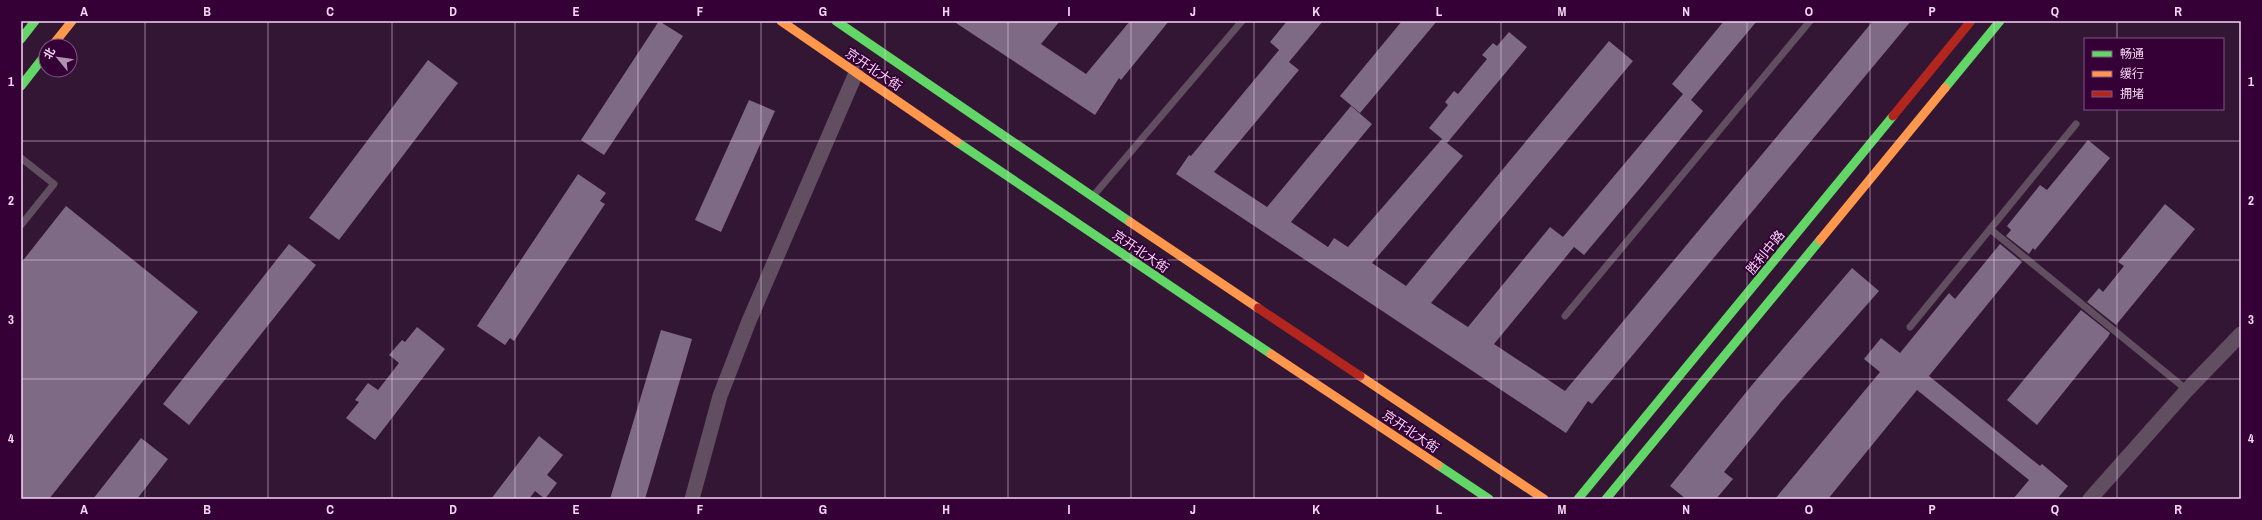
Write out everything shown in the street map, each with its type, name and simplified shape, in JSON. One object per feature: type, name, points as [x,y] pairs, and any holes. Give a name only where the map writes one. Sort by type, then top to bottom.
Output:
[{"type":"main road","points":[[21,39],[35,21]]},
{"type":"main road","points":[[58,38],[72,21]]},
{"type":"main road","name":"京开北大街","points":[[781,21],[1084,228],[1489,499]]},
{"type":"main road","name":"京开北大街","points":[[836,21],[1092,197],[1544,499]]},
{"type":"main road","name":"胜利中路","points":[[1578,499],[1971,21]]},
{"type":"main road","points":[[1606,499],[2000,21]]},
{"type":"main road","points":[[21,86],[38,64]]},
{"type":"street","points":[[692,499],[726,382],[749,321],[856,73]]},
{"type":"street","points":[[2090,499],[2187,390],[2241,334]]},
{"type":"lane","points":[[1092,197],[1242,21]]},
{"type":"lane","points":[[1565,316],[1810,21]]},
{"type":"lane","points":[[1910,328],[2076,124]]},
{"type":"lane","points":[[21,158],[54,184],[21,226]]},
{"type":"lane","points":[[1990,229],[2187,390]]},
{"type":"building","points":[[659,21],[683,36],[604,155],[581,140]]},
{"type":"building","points":[[953,21],[1060,21],[1041,44],[1086,74],[1130,21],[1169,21],[1121,80],[1119,78],[1095,115]]},
{"type":"building","points":[[1287,21],[1323,21],[1289,62],[1299,70],[1214,172],[1267,207],[1351,106],[1372,124],[1291,222],[1328,247],[1334,238],[1348,247],[1442,139],[1463,156],[1372,263],[1406,286],[1609,41],[1633,61],[1431,303],[1468,327],[1550,227],[1563,237],[1683,94],[1672,84],[1724,21],[1757,21],[1691,100],[1703,111],[1584,255],[1574,247],[1494,344],[1565,391],[1873,21],[1911,21],[1592,404],[1588,401],[1566,433],[1176,174],[1189,155],[1191,156],[1279,50],[1270,42]]},
{"type":"building","points":[[1402,21],[1437,21],[1360,113],[1340,96]]},
{"type":"building","points":[[1509,32],[1527,47],[1447,143],[1429,128],[1448,105],[1445,102],[1454,91],[1458,94],[1487,59],[1482,55],[1493,43],[1497,46]]},
{"type":"building","points":[[428,60],[458,83],[339,240],[309,218]]},
{"type":"building","points":[[749,100],[775,111],[721,232],[695,220]]},
{"type":"building","points":[[2088,140],[2110,158],[2035,250],[2033,248],[2029,254],[2006,236],[2011,230],[2007,226],[2040,185],[2047,190]]},
{"type":"building","points":[[578,174],[606,193],[600,201],[605,204],[514,341],[510,338],[505,345],[477,326]]},
{"type":"building","points":[[2165,204],[2195,229],[2116,325],[2087,302],[2099,288],[2103,292],[2124,266],[2118,262]]},
{"type":"building","points":[[66,206],[198,312],[49,499],[21,499],[21,263]]},
{"type":"building","points":[[289,244],[316,265],[189,425],[163,404]]},
{"type":"building","points":[[2000,244],[2022,262],[1929,376],[2040,466],[2042,464],[2068,486],[2057,499],[2013,499],[2029,480],[1917,390],[1828,499],[1775,499],[1880,372],[1864,359],[1881,338],[1900,353],[1949,293],[1955,299]]},
{"type":"building","points":[[1852,268],[1879,291],[1781,402],[1724,472],[1733,479],[1716,499],[1686,499],[1670,486],[1752,385]]},
{"type":"building","points":[[2081,310],[2110,333],[2037,425],[2007,400]]},
{"type":"building","points":[[417,327],[445,349],[375,440],[346,418],[359,402],[355,400],[368,383],[378,390],[399,363],[389,355],[402,340],[405,342]]},
{"type":"building","points":[[661,330],[692,339],[645,499],[610,499]]},
{"type":"building","points":[[539,436],[563,455],[547,475],[557,483],[545,499],[535,491],[529,499],[491,499]]},
{"type":"building","points":[[141,438],[168,459],[137,499],[93,499]]},
{"type":"traffic: fast","points":[[21,39],[35,21]]},
{"type":"traffic: fast","points":[[836,21],[1130,222]]},
{"type":"traffic: fast","points":[[1945,88],[2000,21]]},
{"type":"traffic: fast","points":[[21,86],[38,64]]},
{"type":"traffic: fast","points":[[1578,499],[1893,116]]},
{"type":"traffic: fast","points":[[957,142],[1271,354]]},
{"type":"traffic: fast","points":[[1606,499],[1820,240]]},
{"type":"traffic: fast","points":[[1438,465],[1489,499]]},
{"type":"traffic: slow","points":[[58,38],[72,21]]},
{"type":"traffic: slow","points":[[781,21],[957,142]]},
{"type":"traffic: slow","points":[[1820,240],[1945,88]]},
{"type":"traffic: slow","points":[[1130,222],[1258,308]]},
{"type":"traffic: slow","points":[[1271,354],[1438,465]]},
{"type":"traffic: slow","points":[[1360,376],[1544,499]]},
{"type":"traffic: jam","points":[[1893,116],[1971,21]]},
{"type":"traffic: jam","points":[[1258,308],[1360,376]]}]
